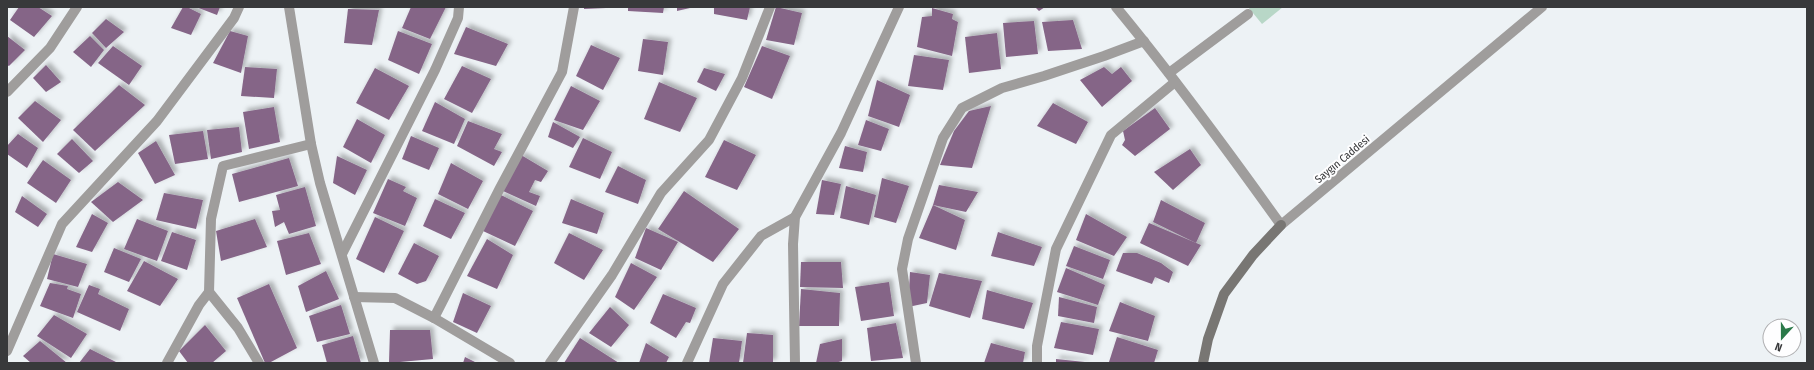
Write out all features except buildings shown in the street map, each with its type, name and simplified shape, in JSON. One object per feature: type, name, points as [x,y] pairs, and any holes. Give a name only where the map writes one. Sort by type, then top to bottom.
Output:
[{"type":"street","points":[[7,92],[50,48],[76,7]]},
{"type":"street","points":[[7,351],[62,224],[157,120],[234,18],[239,7]]},
{"type":"street","points":[[289,7],[311,144],[320,183],[374,363]]},
{"type":"street","points":[[342,254],[435,70],[458,18],[459,7]]},
{"type":"street","points":[[434,318],[500,188],[562,72],[574,7]]},
{"type":"street","points":[[550,363],[612,275],[661,193],[709,140],[742,78],[770,7]]},
{"type":"street","points":[[795,363],[793,244],[795,217],[841,133],[899,7]]},
{"type":"street","points":[[1116,7],[1210,126],[1281,225]]},
{"type":"street","name":"Saygın Caddesi","points":[[1203,363],[1208,339],[1224,294],[1253,255],[1281,225],[1542,7]]},
{"type":"street","points":[[1169,73],[1248,14]]},
{"type":"street","points":[[916,363],[902,269],[908,239],[943,138],[962,108],[1002,88],[1044,76],[1144,41]]},
{"type":"street","points":[[1037,363],[1037,346],[1056,249],[1111,135],[1175,82]]},
{"type":"street","points":[[167,363],[199,305],[209,292],[211,219],[222,166],[311,144]]},
{"type":"street","points":[[688,363],[723,284],[761,236],[795,217]]},
{"type":"street","points":[[209,292],[238,328],[259,363]]},
{"type":"street","points":[[354,297],[395,298],[434,318],[510,363]]},
{"type":"green space","points":[[1248,7],[1283,7],[1262,24]]}]
